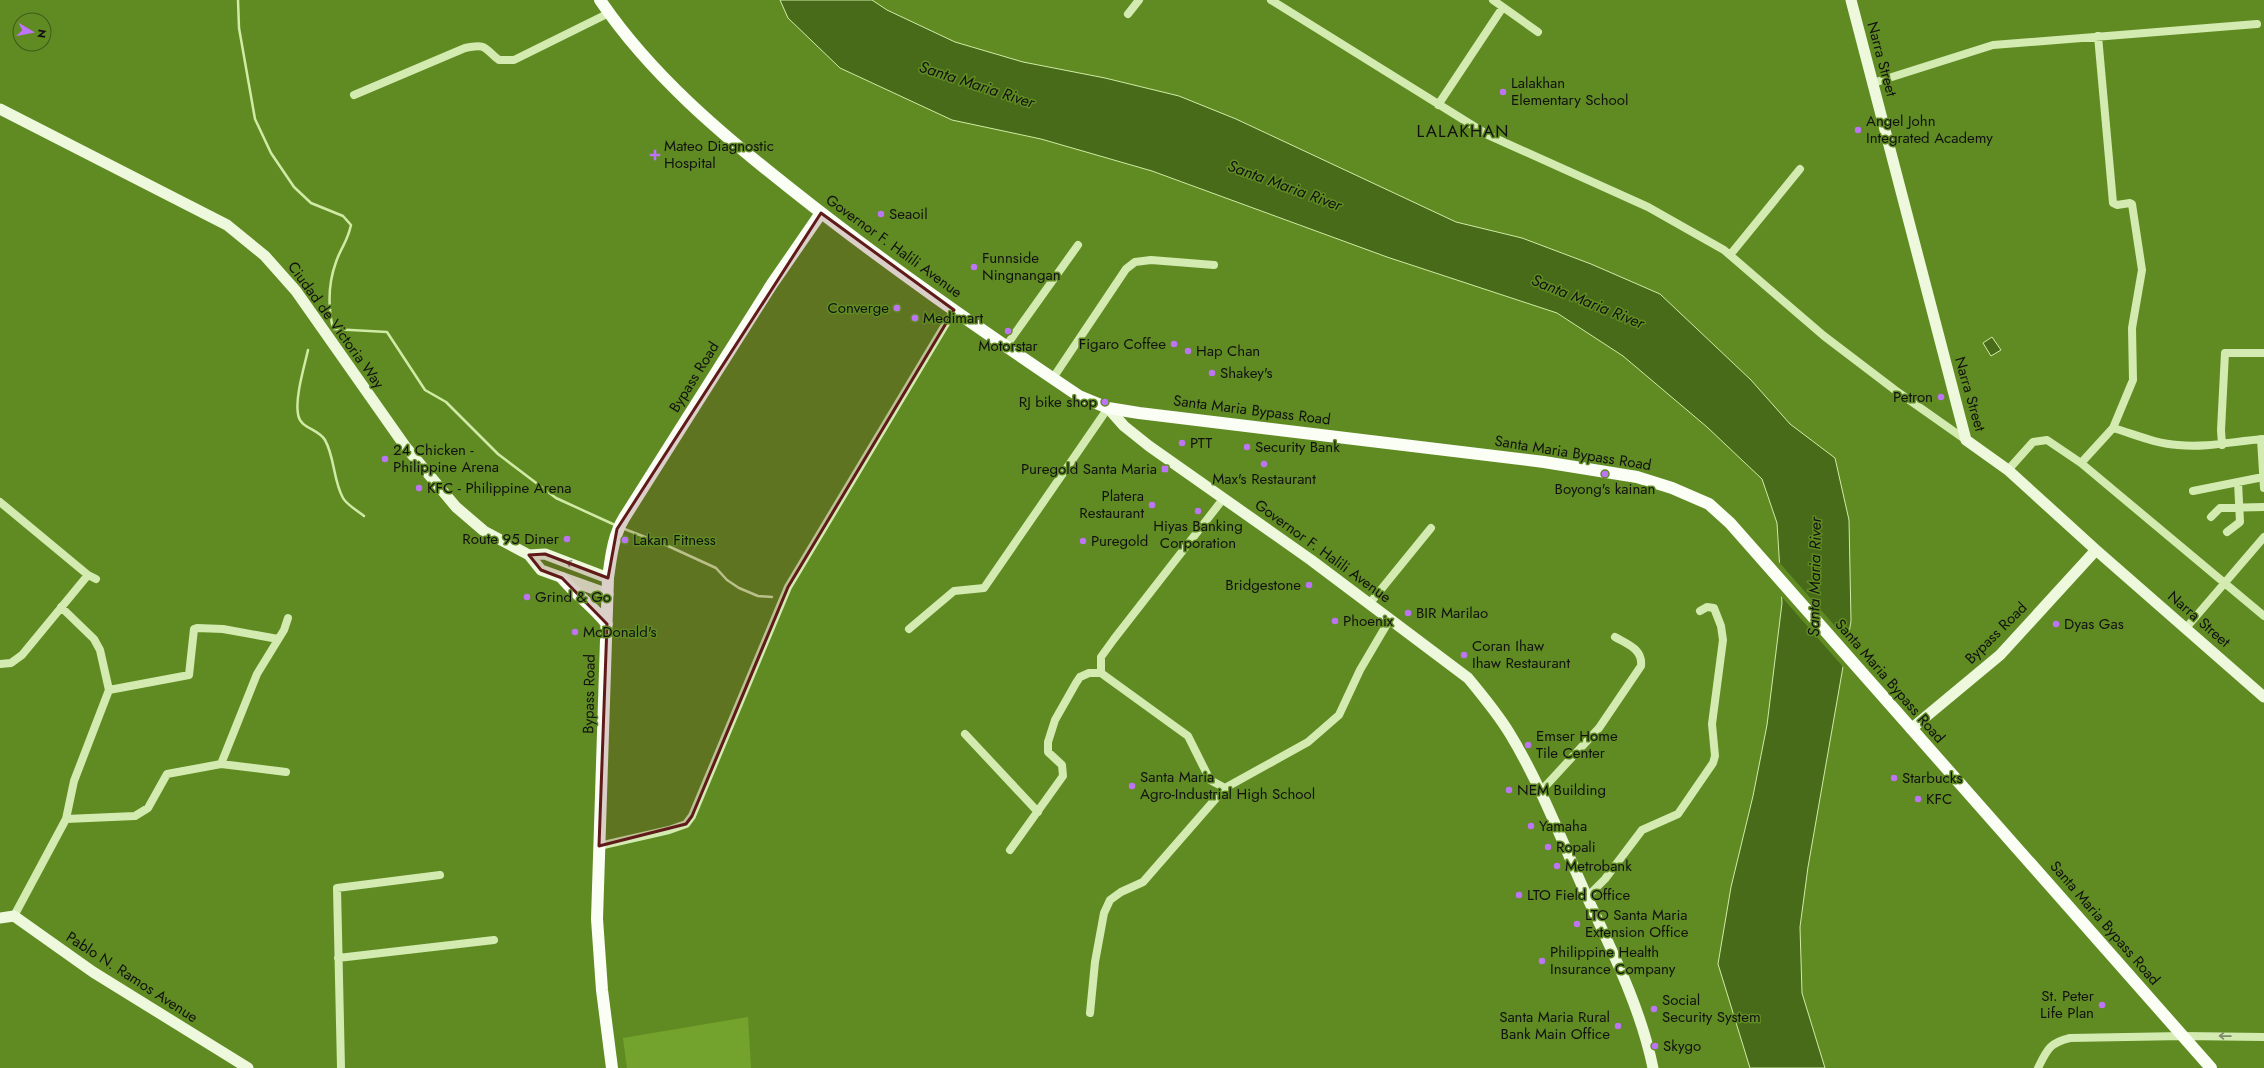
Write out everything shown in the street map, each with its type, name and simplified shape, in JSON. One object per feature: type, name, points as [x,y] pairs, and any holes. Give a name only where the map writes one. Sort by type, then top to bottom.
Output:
[{"type":"main road","name":"Governor F. Halili Avenue","points":[[600,0],[641,53],[726,137],[869,251],[1079,396],[1108,408],[1124,426],[1223,499],[1370,603],[1468,678],[1481,693],[1510,734],[1540,792],[1587,897],[1610,944],[1647,1037],[1654,1068]]},
{"type":"main road","name":"Narra Street","points":[[1851,0],[1966,440],[2008,470],[2096,550],[2264,697]]},
{"type":"main road","name":"Ciudad de Victoria Way","points":[[0,109],[227,225],[265,256],[296,291],[405,446],[456,507],[484,531],[529,555],[541,570],[608,594]]},
{"type":"main road","name":"Bypass Road","points":[[612,1068],[602,990],[597,919],[608,578],[617,529],[772,284],[821,213]]},
{"type":"main road","name":"Santa Maria Bypass Road","points":[[1108,408],[1544,462],[1636,477],[1672,488],[1708,504],[1730,523],[2211,1068]]},
{"type":"main road","name":"Bypass Road","points":[[1912,729],[2000,654],[2096,550]]},
{"type":"main road","name":"Ciudad de Victoria Way","points":[[529,555],[545,554],[608,578]]},
{"type":"main road","points":[[562,578],[573,592],[598,612],[607,624]]},
{"type":"main road","points":[[0,918],[14,916]]},
{"type":"main road","name":"Pablo N. Ramos Avenue","points":[[14,916],[93,972],[248,1068]]},
{"type":"street","points":[[1128,14],[1139,0]]},
{"type":"street","points":[[1271,0],[1488,135],[1648,207],[1730,255],[1830,340],[1895,390],[1966,440]]},
{"type":"street","points":[[1493,0],[1538,32]]},
{"type":"street","points":[[1438,105],[1503,7]]},
{"type":"street","points":[[354,95],[465,48],[475,46],[490,50],[499,60],[514,60],[609,13]]},
{"type":"street","points":[[1873,83],[1993,45],[2257,24]]},
{"type":"street","points":[[2081,463],[2113,428],[2133,380],[2132,328],[2142,270],[2132,204],[2117,205],[2114,203],[2098,36]]},
{"type":"street","points":[[1730,255],[1800,169]]},
{"type":"street","points":[[1006,346],[1078,245]]},
{"type":"street","points":[[1053,378],[1126,269],[1135,262],[1151,260],[1214,265]]},
{"type":"street","points":[[599,846],[669,830],[686,824],[692,816],[788,587],[954,310]]},
{"type":"street","points":[[2222,445],[2220,430],[2225,353],[2264,353]]},
{"type":"street","points":[[909,629],[954,591],[984,588],[1108,408]]},
{"type":"street","points":[[2113,428],[2154,440],[2178,445],[2222,445],[2262,439],[2264,488]]},
{"type":"street","points":[[2008,470],[2033,442],[2047,440],[2081,463],[2264,616]]},
{"type":"street","points":[[2193,491],[2263,477]]},
{"type":"street","points":[[2227,532],[2240,522],[2238,482]]},
{"type":"street","points":[[1101,673],[1101,657],[1223,499]]},
{"type":"street","points":[[0,502],[92,577],[61,607],[22,655],[11,663],[0,664]]},
{"type":"street","points":[[2211,517],[2220,508],[2264,507]]},
{"type":"street","points":[[1370,603],[1431,528]]},
{"type":"street","points":[[2186,628],[2264,537]]},
{"type":"street","points":[[14,916],[66,819],[74,781],[109,690],[100,650],[94,639],[61,607]]},
{"type":"street","points":[[1587,897],[1605,879],[1642,830],[1678,814],[1713,763],[1715,756],[1712,724],[1723,640],[1721,626],[1714,608],[1707,607],[1700,610]]},
{"type":"street","points":[[221,764],[257,674],[284,630],[288,618]]},
{"type":"street","points":[[1090,1013],[1095,962],[1104,913],[1110,900],[1121,892],[1143,882],[1225,788],[1308,742],[1339,715],[1360,670],[1390,619]]},
{"type":"street","points":[[109,690],[189,676],[194,629],[197,628],[223,629],[278,639]]},
{"type":"street","points":[[1540,792],[1599,728],[1641,666],[1642,658],[1639,651],[1615,637]]},
{"type":"street","points":[[1010,850],[1063,776],[1064,772],[1062,765],[1048,752],[1048,742],[1055,720],[1080,677],[1089,673],[1101,673],[1188,736],[1210,780],[1225,788]]},
{"type":"street","points":[[965,734],[1038,812]]},
{"type":"street","points":[[66,819],[135,816],[148,808],[167,774],[221,764],[286,772]]},
{"type":"street","points":[[341,1068],[337,888],[440,875]]},
{"type":"street","points":[[338,958],[494,940]]},
{"type":"street","points":[[2038,1068],[2048,1049],[2057,1041],[2070,1038],[2183,1036],[2264,1037]]},
{"type":"highlighted area","points":[[821,213],[954,310],[788,587],[692,816],[686,824],[599,846],[607,624],[562,578],[541,570],[529,555],[545,554],[608,578],[617,529]]},
{"type":"shaded area","points":[[748,1017],[751,1068],[627,1068],[623,1038]]},
{"type":"water","name":"Santa Maria River","points":[[780,0],[872,0],[887,10],[955,42],[1023,62],[1105,78],[1179,96],[1236,119],[1456,222],[1522,238],[1591,264],[1660,294],[1751,380],[1790,424],[1835,458],[1849,520],[1851,621],[1808,867],[1800,927],[1802,993],[1825,1068],[1750,1068],[1718,964],[1731,887],[1753,796],[1767,725],[1782,603],[1777,523],[1762,479],[1707,427],[1623,356],[1557,313],[1387,257],[1152,171],[1041,139],[952,120],[840,68],[788,18]]},
{"type":"water","points":[[1992,337],[2001,350],[1991,356],[1983,343]]},
{"type":"pier","points":[[1778,561],[1849,642],[1844,668],[1780,595]]},
{"type":"waterway","points":[[238,0],[239,28],[255,119],[271,153],[294,187],[311,203],[343,216],[351,225],[348,236],[333,270],[331,279],[330,312],[333,329],[387,332],[425,390],[446,402],[498,454],[556,498],[615,525]]},
{"type":"waterway","points":[[308,350],[300,382],[297,407],[299,419],[302,423],[318,433],[325,440],[331,454],[337,484],[343,498],[364,516]]},
{"type":"waterway","points":[[622,528],[668,546],[716,568],[727,580],[739,588],[758,596],[772,597]]},
{"type":"place","name":"Lalakhan Elementary School","points":[[1503,92]]},
{"type":"place","name":"Angel John Integrated Academy","points":[[1858,130]]},
{"type":"place","name":"Mateo Diagnostic Hospital","points":[[655,155]]},
{"type":"place","name":"Seaoil","points":[[881,214]]},
{"type":"place","name":"Funnside Ningnangan","points":[[974,267]]},
{"type":"place","name":"Converge","points":[[897,308]]},
{"type":"place","name":"Medimart","points":[[915,318]]},
{"type":"place","name":"Motorstar","points":[[1008,331]]},
{"type":"place","name":"Figaro Coffee","points":[[1174,344]]},
{"type":"place","name":"Hap Chan","points":[[1188,351]]},
{"type":"place","name":"Shakey's","points":[[1212,373]]},
{"type":"place","name":"Petron","points":[[1941,397]]},
{"type":"place","name":"RJ bike shop","points":[[1105,402]]},
{"type":"place","name":"PTT","points":[[1182,443]]},
{"type":"place","name":"Security Bank","points":[[1247,447]]},
{"type":"place","name":"24 Chicken - Philippine Arena","points":[[385,459]]},
{"type":"place","name":"Max's Restaurant","points":[[1264,464]]},
{"type":"place","name":"Puregold Santa Maria","points":[[1165,469]]},
{"type":"place","name":"Boyong's kainan","points":[[1605,474]]},
{"type":"place","name":"KFC - Philippine Arena","points":[[419,488]]},
{"type":"place","name":"Platera Restaurant","points":[[1152,505]]},
{"type":"place","name":"Hiyas Banking Corporation","points":[[1198,511]]},
{"type":"place","name":"Route 95 Diner","points":[[567,539]]},
{"type":"place","name":"Lakan Fitness","points":[[625,540]]},
{"type":"place","name":"Puregold","points":[[1083,541]]},
{"type":"place","name":"Bridgestone","points":[[1309,585]]},
{"type":"place","name":"Grind & Go","points":[[527,597]]},
{"type":"place","name":"BIR Marilao","points":[[1408,613]]},
{"type":"place","name":"Phoenix","points":[[1335,621]]},
{"type":"place","name":"Dyas Gas","points":[[2056,624]]},
{"type":"place","name":"McDonald's","points":[[575,632]]},
{"type":"place","name":"Coran Ihaw Ihaw Restaurant","points":[[1464,655]]},
{"type":"place","name":"Emser Home Tile Center","points":[[1528,745]]},
{"type":"place","name":"Starbucks","points":[[1894,778]]},
{"type":"place","name":"Santa Maria Agro-Industrial High School","points":[[1132,786]]},
{"type":"place","name":"NEM Building","points":[[1509,790]]},
{"type":"place","name":"KFC","points":[[1918,799]]},
{"type":"place","name":"Yamaha","points":[[1531,826]]},
{"type":"place","name":"Ropali","points":[[1548,847]]},
{"type":"place","name":"Metrobank","points":[[1557,866]]},
{"type":"place","name":"LTO Field Office","points":[[1519,895]]},
{"type":"place","name":"LTO Santa Maria Extension Office","points":[[1577,924]]},
{"type":"place","name":"Philippine Health Insurance Company","points":[[1542,961]]},
{"type":"place","name":"St. Peter Life Plan","points":[[2102,1005]]},
{"type":"place","name":"Social Security System","points":[[1654,1009]]},
{"type":"place","name":"Santa Maria Rural Bank Main Office","points":[[1618,1026]]},
{"type":"place","name":"Skygo","points":[[1655,1046]]},
{"type":"district","name":"LALAKHAN","points":[[1463,131]]}]
